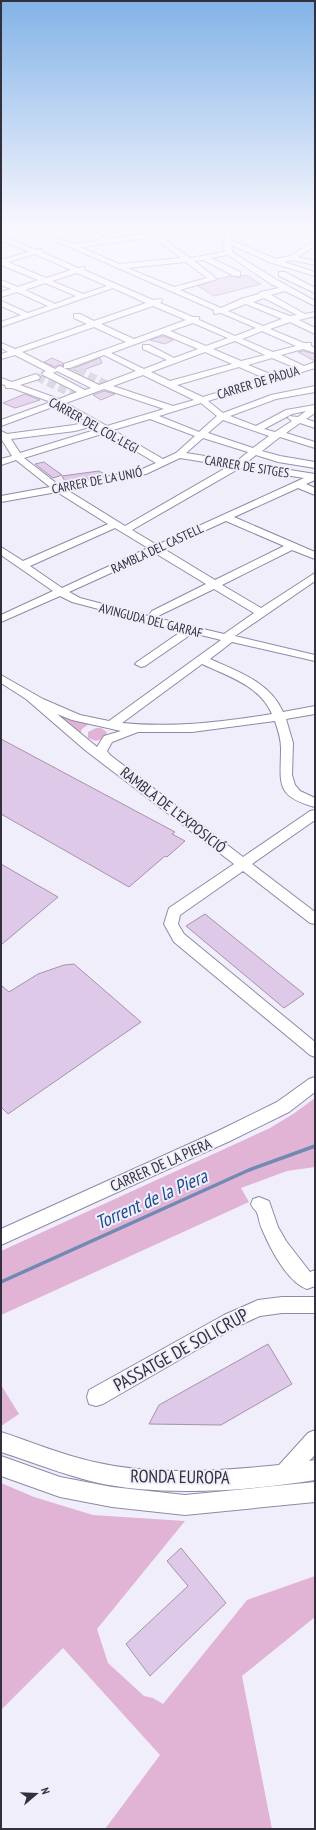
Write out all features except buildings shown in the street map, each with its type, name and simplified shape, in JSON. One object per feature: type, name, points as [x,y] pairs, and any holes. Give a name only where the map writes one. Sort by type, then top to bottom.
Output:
[{"type":"street","points":[[21,312],[28,316]]},
{"type":"street","points":[[1,325],[37,312]]},
{"type":"street","points":[[1,357],[127,312]]},
{"type":"street","points":[[175,312],[303,368]]},
{"type":"street","points":[[59,369],[214,312]]},
{"type":"street","points":[[226,312],[315,350]]},
{"type":"street","points":[[272,312],[303,324],[315,332]]},
{"type":"street","points":[[297,312],[304,316]]},
{"type":"street","points":[[1,423],[289,319],[315,314]]},
{"type":"street","points":[[77,316],[134,342]]},
{"type":"street","points":[[163,331],[272,378]]},
{"type":"street","points":[[170,384],[315,343]]},
{"type":"street","points":[[1,345],[59,369],[155,402],[171,410]]},
{"type":"street","points":[[146,347],[175,361]]},
{"type":"street","points":[[103,352],[200,400],[222,416],[257,429],[315,445]]},
{"type":"street","name":"CARRER DE PÀDUA","points":[[1,462],[315,365]]},
{"type":"street","points":[[59,369],[85,393]]},
{"type":"street","points":[[1,389],[36,377]]},
{"type":"street","name":"CARRER DEL COL·LEGI","points":[[1,381],[59,402],[163,463]]},
{"type":"street","name":"CARRER DE LA UNIÓ","points":[[1,499],[132,475],[179,455],[222,416],[274,397],[315,389]]},
{"type":"street","points":[[294,392],[312,408]]},
{"type":"street","points":[[257,429],[283,415],[312,408]]},
{"type":"street","points":[[125,530],[238,465],[312,408]]},
{"type":"street","points":[[283,415],[315,425]]},
{"type":"street","points":[[150,416],[201,435],[293,462],[315,465]]},
{"type":"street","points":[[93,423],[75,428],[3,436],[17,457],[57,488],[261,613]]},
{"type":"street","name":"CARRER DE SITGES","points":[[179,455],[314,477]]},
{"type":"street","name":"RAMBLA DEL CASTELL","points":[[1,619],[314,477]]},
{"type":"street","points":[[297,484],[315,492]]},
{"type":"street","points":[[226,517],[315,556]]},
{"type":"street","points":[[23,565],[116,524]]},
{"type":"street","points":[[150,620],[156,613],[292,546]]},
{"type":"street","name":"AVINGUDA DEL GARRAF","points":[[1,550],[61,592],[92,606],[315,658]]},
{"type":"street","points":[[111,726],[261,613],[315,576]]},
{"type":"street","points":[[141,664],[191,630]]},
{"type":"street","points":[[201,659],[262,691],[271,701],[286,732],[287,748],[285,775],[287,783],[292,791],[315,803]]},
{"type":"street","name":"RAMBLA DE L'EXPOSICIÓ","points":[[1,678],[32,699],[89,747],[315,919]]},
{"type":"street","name":"RAMBLA DE L'EXPOSICIÓ","points":[[32,699],[75,717],[133,730]]},
{"type":"street","points":[[105,758],[101,751],[108,739],[115,738],[133,730],[190,730],[315,710]]},
{"type":"street","points":[[315,814],[296,829],[242,864],[174,912],[171,924],[179,938],[315,1051]]},
{"type":"street","name":"CARRER DE LA PIERA","points":[[1,1237],[237,1130],[283,1107],[315,1083]]},
{"type":"street","points":[[259,1204],[263,1206],[266,1224],[289,1263],[307,1281],[315,1278]]},
{"type":"street","name":"PASSATGE DE SOLICRUP","points":[[96,1396],[230,1321],[258,1308],[282,1305],[315,1305]]},
{"type":"street","points":[[285,1474],[315,1440]]},
{"type":"street","name":"RONDA EUROPA","points":[[1,1442],[56,1462],[95,1472],[137,1478],[192,1480],[285,1474],[315,1470]]},
{"type":"street","name":"RONDA EUROPA","points":[[1,1466],[60,1487],[112,1497],[185,1505],[310,1493],[315,1474]]},
{"type":"shaded area","points":[[55,713],[89,724],[82,729],[80,734]]},
{"type":"shaded area","points":[[96,728],[101,728],[107,732],[105,738],[96,741],[88,738],[88,732]]},
{"type":"shaded area","points":[[315,1098],[315,1167],[287,1171],[241,1188],[249,1202],[1,1315],[1,1251],[270,1128]]},
{"type":"shaded area","points":[[1,1385],[19,1414],[1,1426]]},
{"type":"shaded area","points":[[1,1483],[34,1497],[93,1515],[185,1521],[97,1629],[108,1663],[144,1696],[153,1698],[163,1704],[247,1600],[315,1576],[315,1617],[242,1676],[272,1829],[105,1829],[160,1755],[63,1648],[1,1710]]},
{"type":"waterway","name":"Torrent de la Piera","points":[[1,1282],[249,1170],[315,1146]]},
{"type":"tunnel","points":[[67,365],[108,385]]},
{"type":"tunnel","points":[[37,377],[77,396]]}]
